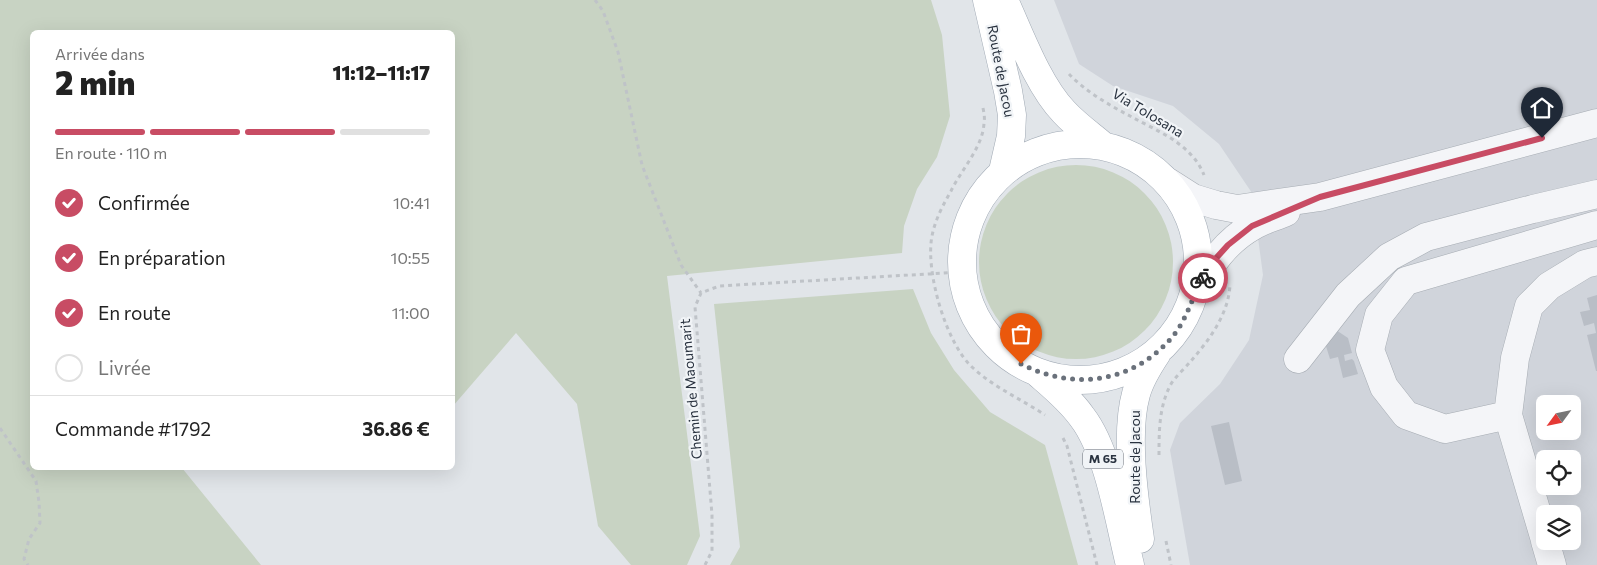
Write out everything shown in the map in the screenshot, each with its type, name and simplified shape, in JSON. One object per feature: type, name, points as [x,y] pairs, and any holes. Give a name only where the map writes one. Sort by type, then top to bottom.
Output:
[{"type":"main road","name":"Route de Jacou","points":[[987,0],[1012,115],[1011,136],[1003,171]]},
{"type":"main road","name":"Route de Jacou","points":[[1004,0],[1050,94],[1063,112],[1102,145]]},
{"type":"main road","name":"Route de Jacou","points":[[1038,373],[1058,378],[1079,380],[1101,379],[1121,373],[1140,365],[1157,353],[1174,335],[1187,314],[1195,291],[1199,262],[1195,233],[1185,206],[1168,182],[1149,165],[1126,152],[1102,145],[1075,143],[1050,147],[1025,157],[1003,171],[987,188],[972,213],[962,249],[962,272],[968,300],[980,325],[992,340],[1005,354],[1038,373],[1069,400],[1094,436],[1104,460],[1130,565]]},
{"type":"main road","name":"Route de Jacou","points":[[1143,565],[1135,505],[1132,423],[1136,393],[1157,353]]},
{"type":"street","points":[[1168,182],[1193,198],[1237,209],[1320,197],[1597,123]]},
{"type":"street","points":[[1298,359],[1348,295],[1389,258],[1426,238],[1597,194]]},
{"type":"street","points":[[1195,291],[1209,266],[1228,245],[1252,226],[1320,197]]},
{"type":"street","points":[[1508,415],[1445,429],[1406,415],[1384,387],[1370,350],[1379,315],[1406,281],[1597,225]]},
{"type":"street","points":[[1536,510],[1508,415],[1515,358],[1529,306],[1548,286],[1585,264],[1597,261]]},
{"type":"street","points":[[1548,550],[1552,565]]},
{"type":"path","points":[[595,0],[602,11],[618,52],[642,165],[681,265],[701,293],[719,286],[962,272]]},
{"type":"path","name":"Via Tolosana","points":[[1076,80],[1127,115],[1171,138],[1193,156],[1202,170],[1216,205]]},
{"type":"path","points":[[984,124],[979,142],[956,180],[938,216],[932,237],[930,255],[932,273],[943,317],[957,347],[971,366],[987,379],[1047,417]]},
{"type":"path","points":[[1159,460],[1160,410],[1171,384],[1206,344],[1221,318],[1230,294],[1231,265],[1228,245]]},
{"type":"path","name":"Chemin de Maoumarit","points":[[701,293],[695,307],[712,515],[712,551],[705,565]]},
{"type":"path","points":[[0,428],[36,481],[40,522],[28,539],[24,559],[28,565]]},
{"type":"path","points":[[1059,431],[1067,446],[1097,565]]},
{"type":"path","points":[[1166,539],[1171,565]]},
{"type":"shaded area","points":[[1054,0],[1597,0],[1597,565],[1190,565],[1170,450],[1180,423],[1220,384],[1249,340],[1263,275],[1252,193],[1219,144],[1173,106],[1113,86],[1079,64]]},
{"type":"green space","points":[[0,0],[931,0],[942,35],[950,116],[937,157],[917,189],[904,226],[902,253],[667,276],[700,536],[687,565],[631,565],[598,526],[577,404],[516,333],[455,404],[455,30],[30,30],[30,470],[184,470],[261,565],[0,565]]},
{"type":"green space","points":[[1066,165],[1086,165],[1122,176],[1145,193],[1157,208],[1166,225],[1173,252],[1173,272],[1166,299],[1157,316],[1145,331],[1130,343],[1113,352],[1086,359],[1066,359],[1030,348],[1014,337],[1001,324],[990,308],[983,290],[979,272],[979,252],[990,216],[1001,200],[1014,187],[1030,176],[1048,169]]},
{"type":"green space","points":[[913,289],[931,333],[954,370],[990,412],[1045,445],[1078,565],[730,565],[740,547],[714,304]]},
{"type":"building","points":[[1597,295],[1596,371],[1587,335],[1596,333],[1594,323],[1584,326],[1580,312],[1590,310],[1587,298]]},
{"type":"building","points":[[1336,330],[1348,338],[1352,353],[1344,355],[1345,361],[1352,359],[1354,361],[1358,374],[1343,378],[1338,357],[1330,359],[1325,343]]},
{"type":"building","points":[[1229,422],[1242,481],[1225,485],[1211,426]]},
{"type":"way so far","points":[[1021,364],[1038,373],[1058,378],[1079,380],[1101,379],[1140,365],[1157,353],[1174,335],[1187,314],[1195,291],[1203,278]]},
{"type":"route","points":[[1203,278],[1209,266],[1228,245],[1252,226],[1320,197],[1542,138]]}]
